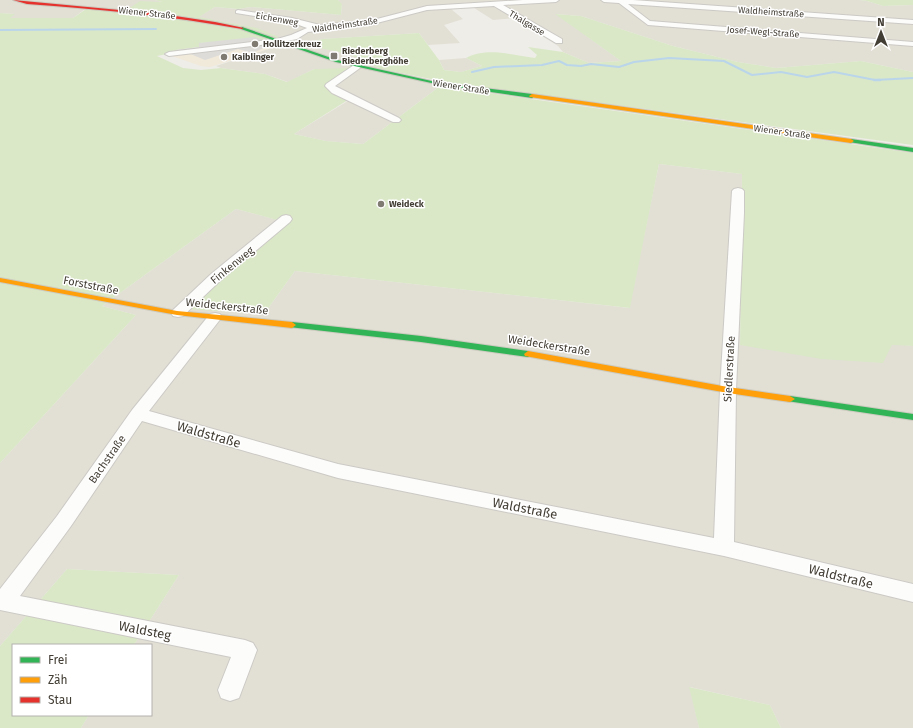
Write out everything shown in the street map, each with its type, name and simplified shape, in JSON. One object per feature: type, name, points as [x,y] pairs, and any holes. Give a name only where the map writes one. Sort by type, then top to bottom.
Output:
[{"type":"main road","name":"Wiener Straße","points":[[15,0],[32,4],[128,10],[197,18],[237,27],[305,52],[357,66],[475,90],[913,150]]},
{"type":"main road","name":"Forststraße","points":[[0,280],[31,284],[84,296],[178,313]]},
{"type":"main road","name":"Weideckerstraße","points":[[178,313],[405,337],[517,352],[728,390],[913,417]]},
{"type":"street","points":[[428,8],[444,0]]},
{"type":"street","name":"Waldheimstraße","points":[[169,54],[277,41],[294,37],[306,30],[373,22],[428,8],[556,0]]},
{"type":"street","name":"Waldheimstraße","points":[[604,0],[913,22]]},
{"type":"street","name":"Josef-Wegl-Straße","points":[[620,1],[648,23],[913,44]]},
{"type":"street","name":"Thalgasse","points":[[496,4],[559,41]]},
{"type":"street","name":"Eichenweg","points":[[238,12],[292,20],[316,28]]},
{"type":"street","points":[[316,28],[318,25],[340,17]]},
{"type":"street","points":[[357,66],[329,86],[335,91],[396,120]]},
{"type":"street","name":"Siedlerstraße","points":[[724,548],[728,390],[738,191]]},
{"type":"street","name":"Finkenweg","points":[[178,313],[216,277],[286,219]]},
{"type":"street","name":"Bachstraße","points":[[3,602],[64,521],[138,414],[215,317]]},
{"type":"street","name":"Waldstraße","points":[[138,414],[338,471],[724,548],[913,593]]},
{"type":"street","name":"Waldsteg","points":[[3,602],[245,650],[230,690]]},
{"type":"shaded area","points":[[0,0],[155,0],[162,2],[128,9],[85,9],[73,18],[9,18],[14,14],[0,13]]},
{"type":"shaded area","points":[[338,0],[859,0],[883,6],[913,5],[913,72],[861,61],[776,68],[738,62],[673,46],[581,16],[556,14],[621,61],[589,63],[563,52],[558,46],[514,18],[493,20],[471,6],[451,9],[463,19],[444,25],[460,43],[428,45],[419,33],[322,39],[314,41],[313,46],[349,54],[381,69],[440,86],[363,144],[326,141],[294,134],[351,99],[327,87],[329,69],[314,69],[288,82],[265,74],[221,68],[216,66],[277,46],[263,41],[266,40],[198,17],[215,7],[238,9],[251,7],[341,15],[342,5]]},
{"type":"shaded area","points":[[254,37],[263,40],[260,42],[178,53],[176,50],[199,47],[199,43]]},
{"type":"shaded area","points":[[271,43],[278,46],[210,67],[201,66],[172,56]]},
{"type":"shaded area","points":[[271,43],[274,44],[252,53],[238,49],[205,60],[188,53]]},
{"type":"shaded area","points":[[466,58],[482,66],[461,72],[444,70],[439,60]]},
{"type":"shaded area","points":[[659,164],[742,174],[740,345],[897,344],[913,346],[913,728],[781,728],[770,705],[690,687],[699,728],[81,728],[88,716],[152,716],[152,644],[135,644],[179,575],[67,569],[0,646],[0,463],[136,315],[102,306],[236,209],[278,220],[264,314],[295,271],[629,308]]},
{"type":"green space","points":[[155,0],[338,0],[342,4],[341,15],[251,7],[238,9],[215,7],[199,17],[257,28],[279,37],[263,41],[199,43],[199,47],[176,50],[177,52],[157,56],[183,68],[201,70],[221,68],[265,74],[287,82],[314,69],[350,68],[328,84],[351,98],[294,134],[326,141],[363,144],[440,86],[913,153],[913,346],[892,345],[883,363],[821,359],[740,345],[742,174],[659,164],[630,308],[295,271],[264,314],[187,309],[277,220],[236,209],[102,306],[136,315],[0,463],[0,13],[15,14],[10,18],[73,18],[86,9],[128,9],[140,1],[162,2]]},
{"type":"green space","points":[[859,0],[913,0],[913,5],[883,6]]},
{"type":"green space","points":[[555,14],[581,16],[673,46],[738,62],[776,68],[861,61],[913,72],[913,145],[446,82],[381,69],[349,54],[319,48],[313,46],[311,43],[322,39],[419,33],[439,60],[444,70],[461,72],[482,66],[466,58],[483,53],[491,52],[535,58],[537,55],[528,47],[563,52],[589,63],[621,61]]},
{"type":"green space","points":[[67,569],[179,575],[135,644],[12,644],[12,716],[88,716],[81,728],[0,728],[0,646]]},
{"type":"green space","points":[[689,687],[770,705],[781,728],[699,728]]},
{"type":"waterway","points":[[0,30],[156,29]]},
{"type":"waterway","points":[[472,72],[494,67],[542,65],[559,61],[567,65],[581,66],[591,64],[619,67],[634,62],[669,58],[724,61],[752,75],[781,72],[807,77],[834,72],[875,80]]},
{"type":"waterway","points":[[875,80],[913,78]]},
{"type":"waterway","points":[[875,80],[880,80]]},
{"type":"traffic: fast","points":[[242,28],[336,61],[436,83],[532,96]]},
{"type":"traffic: fast","points":[[851,141],[913,150]]},
{"type":"traffic: fast","points":[[292,325],[421,339],[528,354]]},
{"type":"traffic: fast","points":[[790,399],[913,417]]},
{"type":"traffic: slow","points":[[532,96],[851,141]]},
{"type":"traffic: slow","points":[[0,280],[177,313],[292,325]]},
{"type":"traffic: slow","points":[[528,354],[728,390],[790,399]]},
{"type":"traffic: jam","points":[[15,0],[27,3],[108,9],[188,18],[242,28]]},
{"type":"place","name":"Hollitzerkreuz","points":[[255,44]]},
{"type":"place","name":"Riederberg Riederberghöhe","points":[[334,56]]},
{"type":"place","name":"Kaiblinger","points":[[224,57]]},
{"type":"place","name":"Weideck","points":[[381,204]]}]
